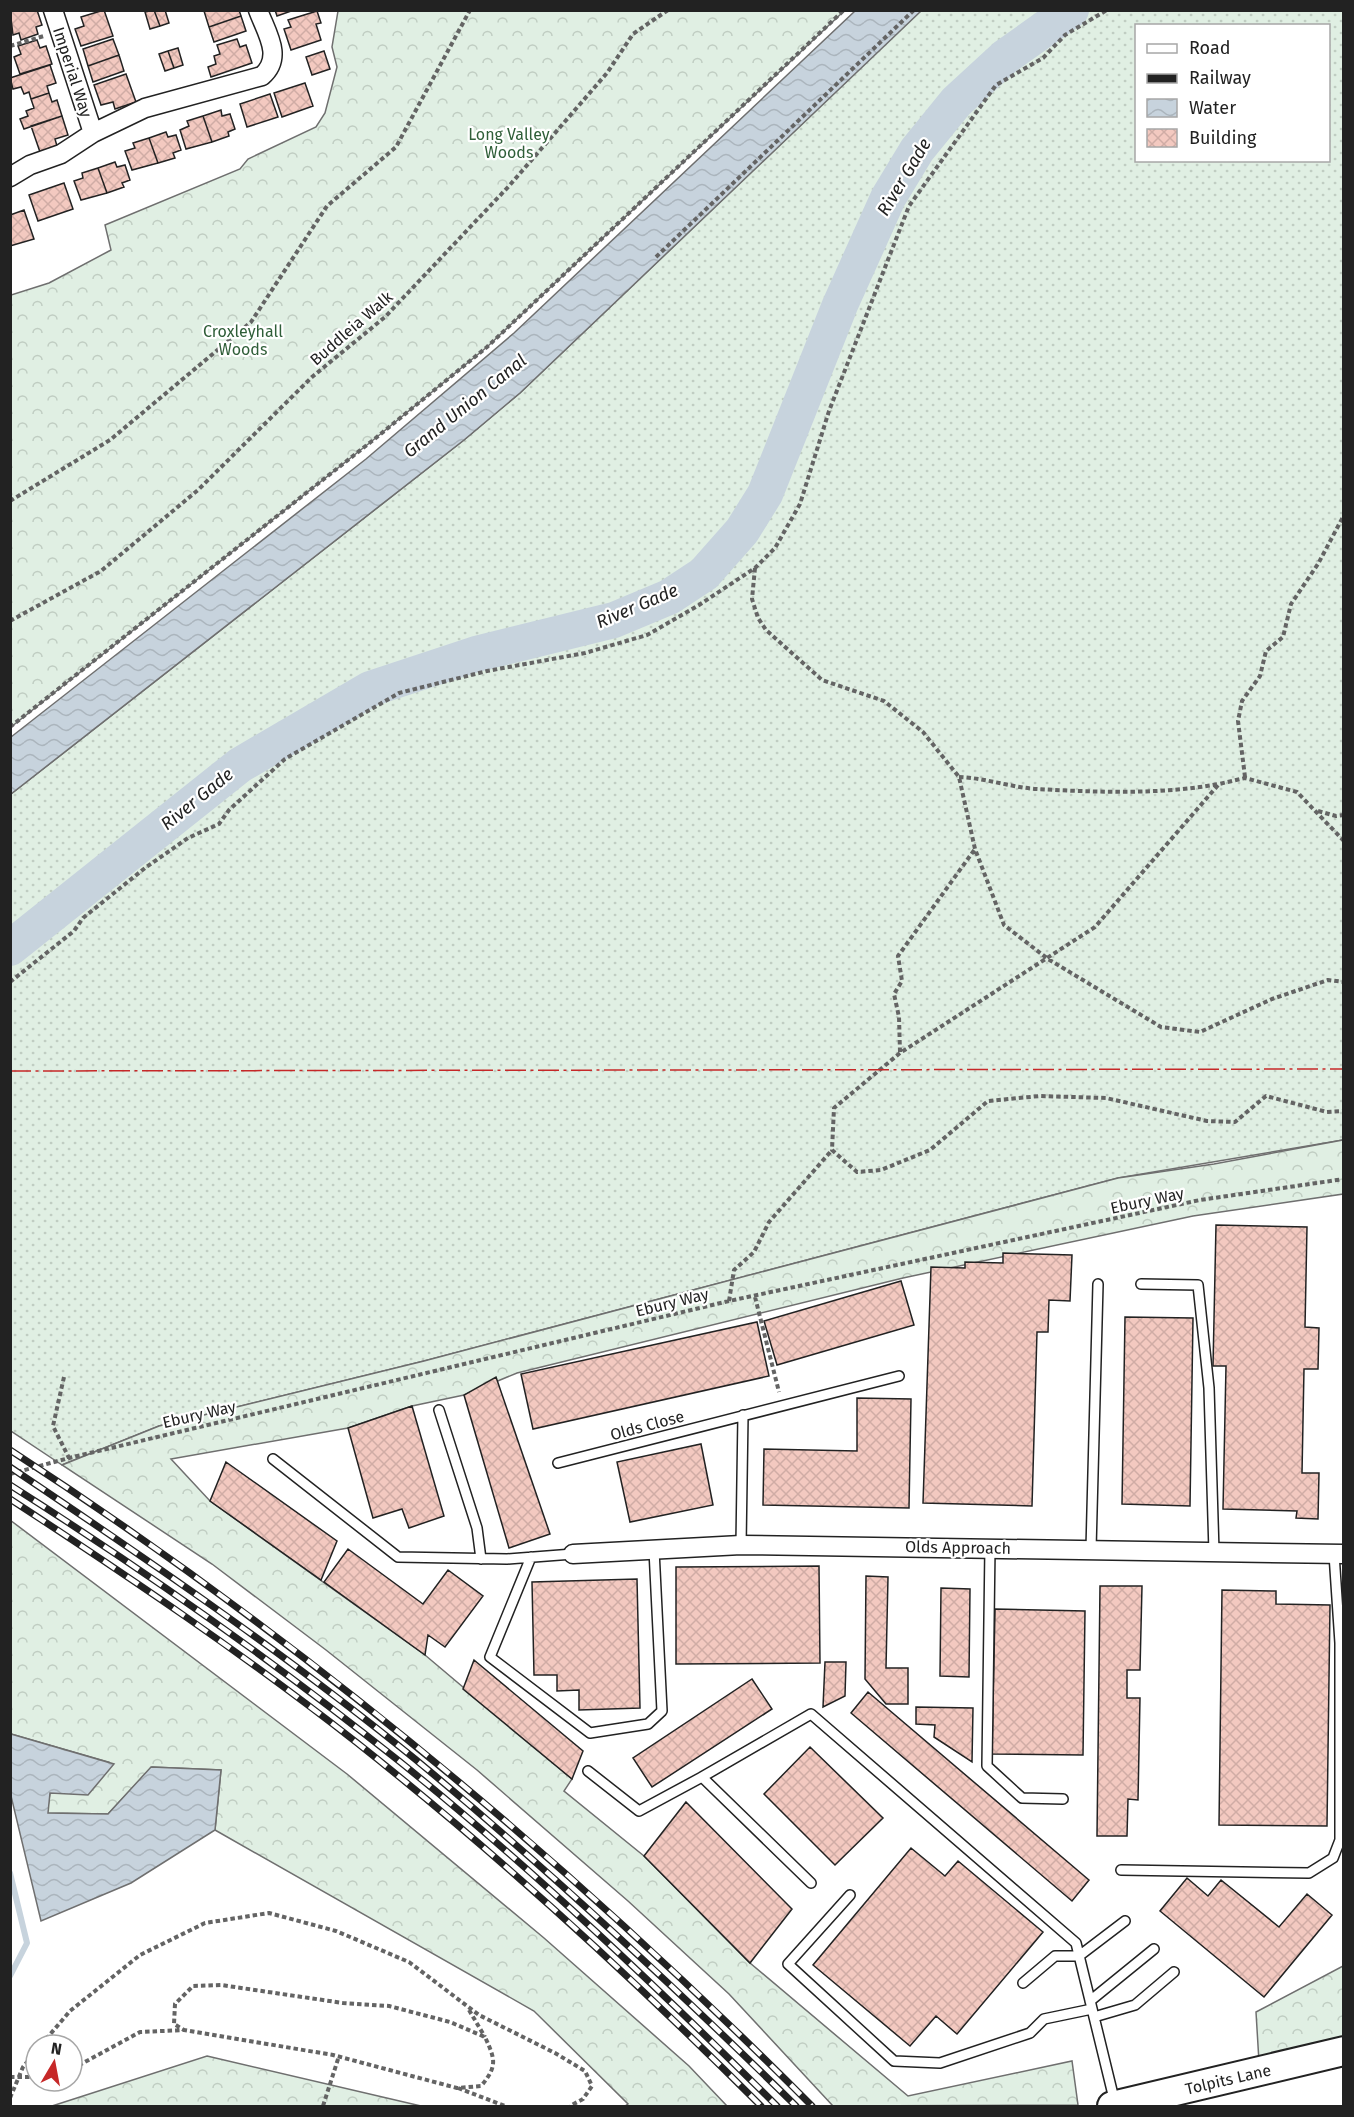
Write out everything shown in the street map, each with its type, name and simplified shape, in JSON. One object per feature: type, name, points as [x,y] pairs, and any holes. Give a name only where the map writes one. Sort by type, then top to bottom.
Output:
[{"type":"main road","name":"Tolpits Lane","points":[[1114,2106],[1344,2051]]},
{"type":"street","name":"Imperial Way","points":[[52,10],[93,133]]},
{"type":"street","points":[[10,177],[30,165],[61,154],[93,133],[145,108],[257,79],[272,65],[273,52],[258,10]]},
{"type":"street","name":"Olds Approach","points":[[573,1554],[741,1545],[1339,1554]]},
{"type":"lane","points":[[1091,1549],[1098,1284]]},
{"type":"lane","points":[[1141,1284],[1198,1285],[1209,1388],[1214,1552]]},
{"type":"lane","name":"Olds Close","points":[[558,1463],[899,1376]]},
{"type":"lane","points":[[439,1410],[477,1528],[481,1559]]},
{"type":"lane","points":[[741,1545],[743,1415]]},
{"type":"lane","points":[[273,1459],[398,1557],[481,1559],[573,1554]]},
{"type":"lane","points":[[990,1547],[987,1766],[1022,1798],[1063,1799]]},
{"type":"lane","points":[[531,1557],[490,1657],[590,1733],[648,1724],[662,1711],[654,1550]]},
{"type":"lane","points":[[1121,1870],[1309,1873],[1333,1858],[1340,1840],[1339,1554]]},
{"type":"lane","points":[[588,1771],[639,1811],[811,1714],[1076,1943],[1114,2106]]},
{"type":"lane","points":[[702,1777],[811,1883]]},
{"type":"lane","points":[[850,1895],[788,1964],[894,2061],[940,2063],[1030,2033],[1044,2019],[1092,2009],[1135,2005],[1174,1972]]},
{"type":"lane","points":[[1023,1983],[1055,1956],[1079,1956],[1125,1921]]},
{"type":"lane","points":[[1092,2009],[1154,1949]]},
{"type":"path","points":[[10,501],[110,440],[251,322],[327,206],[396,147],[470,10]]},
{"type":"path","name":"Buddleia Walk","points":[[10,621],[100,571],[198,490],[312,377],[385,317],[509,186],[600,82],[633,34],[668,10]]},
{"type":"path","points":[[10,727],[354,456],[487,347],[844,10]]},
{"type":"path","points":[[656,257],[914,10]]},
{"type":"path","points":[[10,982],[74,932],[83,918],[145,868],[188,838],[219,824],[229,810],[285,759],[399,693],[487,671],[585,653],[646,635],[699,605],[755,568],[775,548],[800,504],[829,411],[909,206],[996,85],[1043,58],[1065,35],[1107,10]]},
{"type":"path","points":[[10,46],[60,32]]},
{"type":"path","points":[[1245,778],[1238,721],[1242,701],[1260,676],[1266,651],[1283,637],[1290,604],[1318,564],[1344,515]]},
{"type":"path","points":[[755,568],[752,599],[758,618],[766,630],[822,680],[884,701],[923,732],[959,777],[975,849],[1004,925],[1048,959],[1161,1028],[1200,1032],[1328,980],[1344,982]]},
{"type":"path","points":[[959,777],[981,778],[1034,789],[1182,790],[1245,778],[1297,792],[1344,841]]},
{"type":"path","points":[[729,1301],[734,1270],[754,1251],[769,1222],[832,1150],[834,1108],[900,1053],[1095,927],[1219,784]]},
{"type":"path","points":[[1316,810],[1336,816],[1344,815]]},
{"type":"path","points":[[900,1053],[894,994],[902,981],[898,956],[975,849]]},
{"type":"path","points":[[832,1150],[857,1172],[881,1170],[930,1150],[987,1101],[1040,1096],[1106,1098],[1207,1121],[1235,1122],[1266,1096],[1327,1112],[1344,1111]]},
{"type":"path","name":"Ebury Way","points":[[10,1474],[729,1301],[1200,1200],[1344,1179]]},
{"type":"path","points":[[755,1297],[782,1406]]},
{"type":"path","points":[[63,1377],[53,1426],[69,1458]]},
{"type":"path","points":[[51,2033],[70,2011],[140,1956],[205,1923],[269,1912],[336,1931],[409,1962],[479,2015],[555,2053],[585,2071],[592,2086],[583,2099],[570,2106]]},
{"type":"path","points":[[184,2030],[174,2024],[175,2004],[193,1986],[221,1985],[343,2003],[389,2006],[450,2022],[485,2037]]},
{"type":"path","points":[[457,2088],[481,2086],[491,2074],[494,2058],[485,2037],[467,2007]]},
{"type":"path","points":[[84,2062],[140,2032],[184,2030],[339,2056],[457,2088],[505,2106]]},
{"type":"path","points":[[323,2106],[339,2056]]},
{"type":"path","points":[[10,2098],[24,2065]]},
{"type":"path","points":[[10,2077],[24,2078]]},
{"type":"green space","name":"Croxleyhall Woods","points":[[338,11],[844,11],[487,347],[11,727],[11,295],[49,283],[111,250],[105,225],[240,169],[248,159],[316,127],[325,113],[337,67],[332,47]]},
{"type":"green space","points":[[920,11],[1343,11],[1343,1140],[1118,1178],[424,1361],[159,1426],[62,1465],[11,1431],[11,794],[464,440],[520,393]]},
{"type":"green space","points":[[1343,1140],[1343,1194],[1193,1216],[903,1278],[517,1373],[464,1395],[412,1406],[348,1428],[171,1459],[210,1501],[425,1655],[572,1779],[564,1791],[644,1856],[750,1963],[908,2096],[1072,2061],[1078,2105],[833,2106],[729,1994],[628,1901],[477,1770],[326,1650],[212,1564],[62,1465],[159,1426],[424,1361],[1118,1178],[1214,1164]]},
{"type":"green space","points":[[10,1520],[347,1774],[544,1938],[689,2066],[727,2106],[625,2106],[628,2104],[534,2011],[215,1830],[221,1770],[152,1767],[108,1814],[47,1813],[50,1793],[108,1762],[11,1734]]},
{"type":"green space","points":[[1343,1966],[1343,2040],[1259,2062],[1256,2012]]},
{"type":"green space","points":[[207,2056],[421,2106],[52,2106]]},
{"type":"water","name":"Grand Union Canal","points":[[855,11],[921,11],[520,393],[464,440],[11,794],[11,737],[366,459],[514,333]]},
{"type":"water","points":[[11,1734],[114,1764],[88,1795],[50,1793],[48,1813],[108,1814],[151,1767],[221,1770],[215,1830],[131,1883],[41,1921],[11,1796]]},
{"type":"building","points":[[10,10],[37,10],[42,25],[36,27],[38,34],[21,40],[19,33],[13,35]]},
{"type":"building","points":[[104,10],[113,36],[81,46],[75,29],[84,26],[81,17]]},
{"type":"building","points":[[154,10],[160,26],[150,29],[145,12]]},
{"type":"building","points":[[154,10],[165,10],[169,23],[160,26]]},
{"type":"building","points":[[239,10],[241,16],[209,27],[204,11]]},
{"type":"building","points":[[275,10],[294,10],[277,16]]},
{"type":"building","points":[[317,11],[321,23],[316,24],[321,40],[291,50],[284,29],[291,27],[288,20]]},
{"type":"building","points":[[241,16],[246,31],[214,42],[209,27]]},
{"type":"building","points":[[113,39],[119,55],[88,66],[83,49]]},
{"type":"building","points":[[237,39],[240,47],[246,45],[252,63],[211,77],[208,67],[216,64],[214,56],[220,54],[217,45]]},
{"type":"building","points":[[37,40],[40,48],[46,46],[52,64],[20,74],[14,57],[21,54],[18,46]]},
{"type":"building","points":[[178,48],[183,65],[174,68],[168,51]]},
{"type":"building","points":[[168,51],[174,68],[165,71],[159,54]]},
{"type":"building","points":[[324,51],[330,69],[312,75],[306,57]]},
{"type":"building","points":[[119,55],[124,71],[93,82],[88,66]]},
{"type":"building","points":[[50,65],[56,83],[47,86],[49,93],[31,99],[29,92],[24,94],[21,87],[13,89],[10,78]]},
{"type":"building","points":[[126,74],[136,102],[115,109],[113,102],[101,105],[94,85]]},
{"type":"building","points":[[305,83],[313,106],[282,117],[274,93]]},
{"type":"building","points":[[49,93],[52,102],[57,100],[62,116],[24,129],[20,119],[28,116],[26,111],[34,108],[31,99]]},
{"type":"building","points":[[270,94],[278,117],[247,127],[240,104]]},
{"type":"building","points":[[221,110],[222,116],[230,114],[235,129],[228,132],[229,136],[212,142],[203,116]]},
{"type":"building","points":[[62,116],[68,135],[55,139],[57,146],[40,152],[31,126]]},
{"type":"building","points":[[203,116],[212,142],[186,149],[180,130],[189,126],[187,121]]},
{"type":"building","points":[[166,132],[168,137],[176,135],[181,150],[173,153],[175,158],[158,163],[149,138]]},
{"type":"building","points":[[149,138],[158,163],[132,170],[125,151],[135,148],[133,143]]},
{"type":"building","points":[[115,162],[117,167],[125,165],[130,180],[122,183],[124,187],[107,193],[98,168]]},
{"type":"building","points":[[98,168],[107,193],[81,200],[74,181],[83,178],[82,173]]},
{"type":"building","points":[[64,183],[73,209],[38,221],[29,195]]},
{"type":"building","points":[[24,210],[34,239],[10,246],[10,215]]},
{"type":"building","points":[[1216,1225],[1307,1227],[1305,1327],[1319,1328],[1318,1369],[1304,1369],[1302,1473],[1319,1473],[1318,1519],[1296,1518],[1297,1511],[1223,1509],[1226,1366],[1213,1366]]},
{"type":"building","points":[[1003,1253],[1072,1255],[1070,1301],[1049,1300],[1048,1332],[1037,1332],[1032,1506],[923,1503],[931,1267],[965,1268],[965,1262],[1003,1263]]},
{"type":"building","points":[[901,1281],[914,1325],[777,1365],[764,1321]]},
{"type":"building","points":[[1125,1317],[1193,1318],[1190,1506],[1122,1504]]},
{"type":"building","points":[[757,1322],[769,1376],[533,1429],[521,1374]]},
{"type":"building","points":[[496,1377],[550,1534],[509,1548],[464,1395]]},
{"type":"building","points":[[857,1398],[911,1399],[909,1508],[763,1505],[764,1449],[857,1451]]},
{"type":"building","points":[[412,1406],[444,1516],[409,1528],[402,1509],[373,1518],[348,1428]]},
{"type":"building","points":[[701,1444],[713,1505],[630,1522],[617,1462]]},
{"type":"building","points":[[226,1462],[337,1541],[321,1580],[210,1501]]},
{"type":"building","points":[[348,1549],[423,1604],[448,1570],[483,1596],[445,1647],[428,1635],[425,1655],[324,1582]]},
{"type":"building","points":[[819,1566],[820,1663],[676,1664],[676,1567]]},
{"type":"building","points":[[866,1576],[888,1577],[886,1668],[908,1668],[908,1704],[886,1704],[865,1679]]},
{"type":"building","points":[[637,1579],[640,1708],[579,1710],[579,1690],[557,1691],[557,1675],[534,1675],[532,1582]]},
{"type":"building","points":[[1100,1586],[1142,1586],[1140,1670],[1127,1670],[1127,1698],[1140,1698],[1138,1800],[1128,1799],[1127,1836],[1097,1836]]},
{"type":"building","points":[[941,1588],[970,1589],[969,1677],[940,1676]]},
{"type":"building","points":[[1222,1590],[1276,1591],[1276,1604],[1330,1605],[1327,1826],[1219,1825]]},
{"type":"building","points":[[995,1609],[1085,1611],[1083,1755],[992,1754]]},
{"type":"building","points":[[474,1660],[583,1751],[572,1779],[463,1689]]},
{"type":"building","points":[[825,1662],[846,1662],[845,1696],[823,1707]]},
{"type":"building","points":[[752,1679],[772,1709],[652,1787],[633,1758]]},
{"type":"building","points":[[868,1692],[1089,1880],[1072,1901],[851,1713]]},
{"type":"building","points":[[916,1707],[973,1708],[972,1762],[934,1737],[935,1725],[916,1724]]},
{"type":"building","points":[[810,1747],[883,1818],[835,1865],[764,1794]]},
{"type":"building","points":[[686,1802],[792,1909],[750,1963],[644,1856]]},
{"type":"building","points":[[911,1848],[945,1876],[958,1861],[1043,1932],[957,2034],[936,2016],[910,2046],[813,1965]]},
{"type":"building","points":[[1187,1878],[1208,1896],[1221,1880],[1279,1927],[1307,1894],[1332,1915],[1264,1997],[1160,1911]]},
{"type":"waterway","name":"River Gade","points":[[10,948],[240,765],[370,689],[476,654],[614,620],[669,597],[704,574],[742,531],[765,494],[840,305],[888,198],[917,150],[956,102],[1005,57],[1071,10]]},
{"type":"waterway","points":[[10,1873],[27,1943],[10,1976]]},
{"type":"railway","points":[[10,1450],[224,1598],[328,1676],[429,1757],[624,1926],[812,2106]]},
{"type":"railway","points":[[10,1467],[267,1645],[415,1759],[610,1929],[796,2106]]},
{"type":"railway","points":[[10,1485],[110,1550],[208,1618],[305,1688],[399,1761],[545,1886],[686,2017],[777,2106]]},
{"type":"railway","points":[[10,1499],[229,1647],[356,1742],[462,1829],[564,1918],[761,2106]]},
{"type":"power","points":[[10,1071],[1344,1069]]},
{"type":"park label","name":"Long Valley Woods","points":[[509,143]]}]
